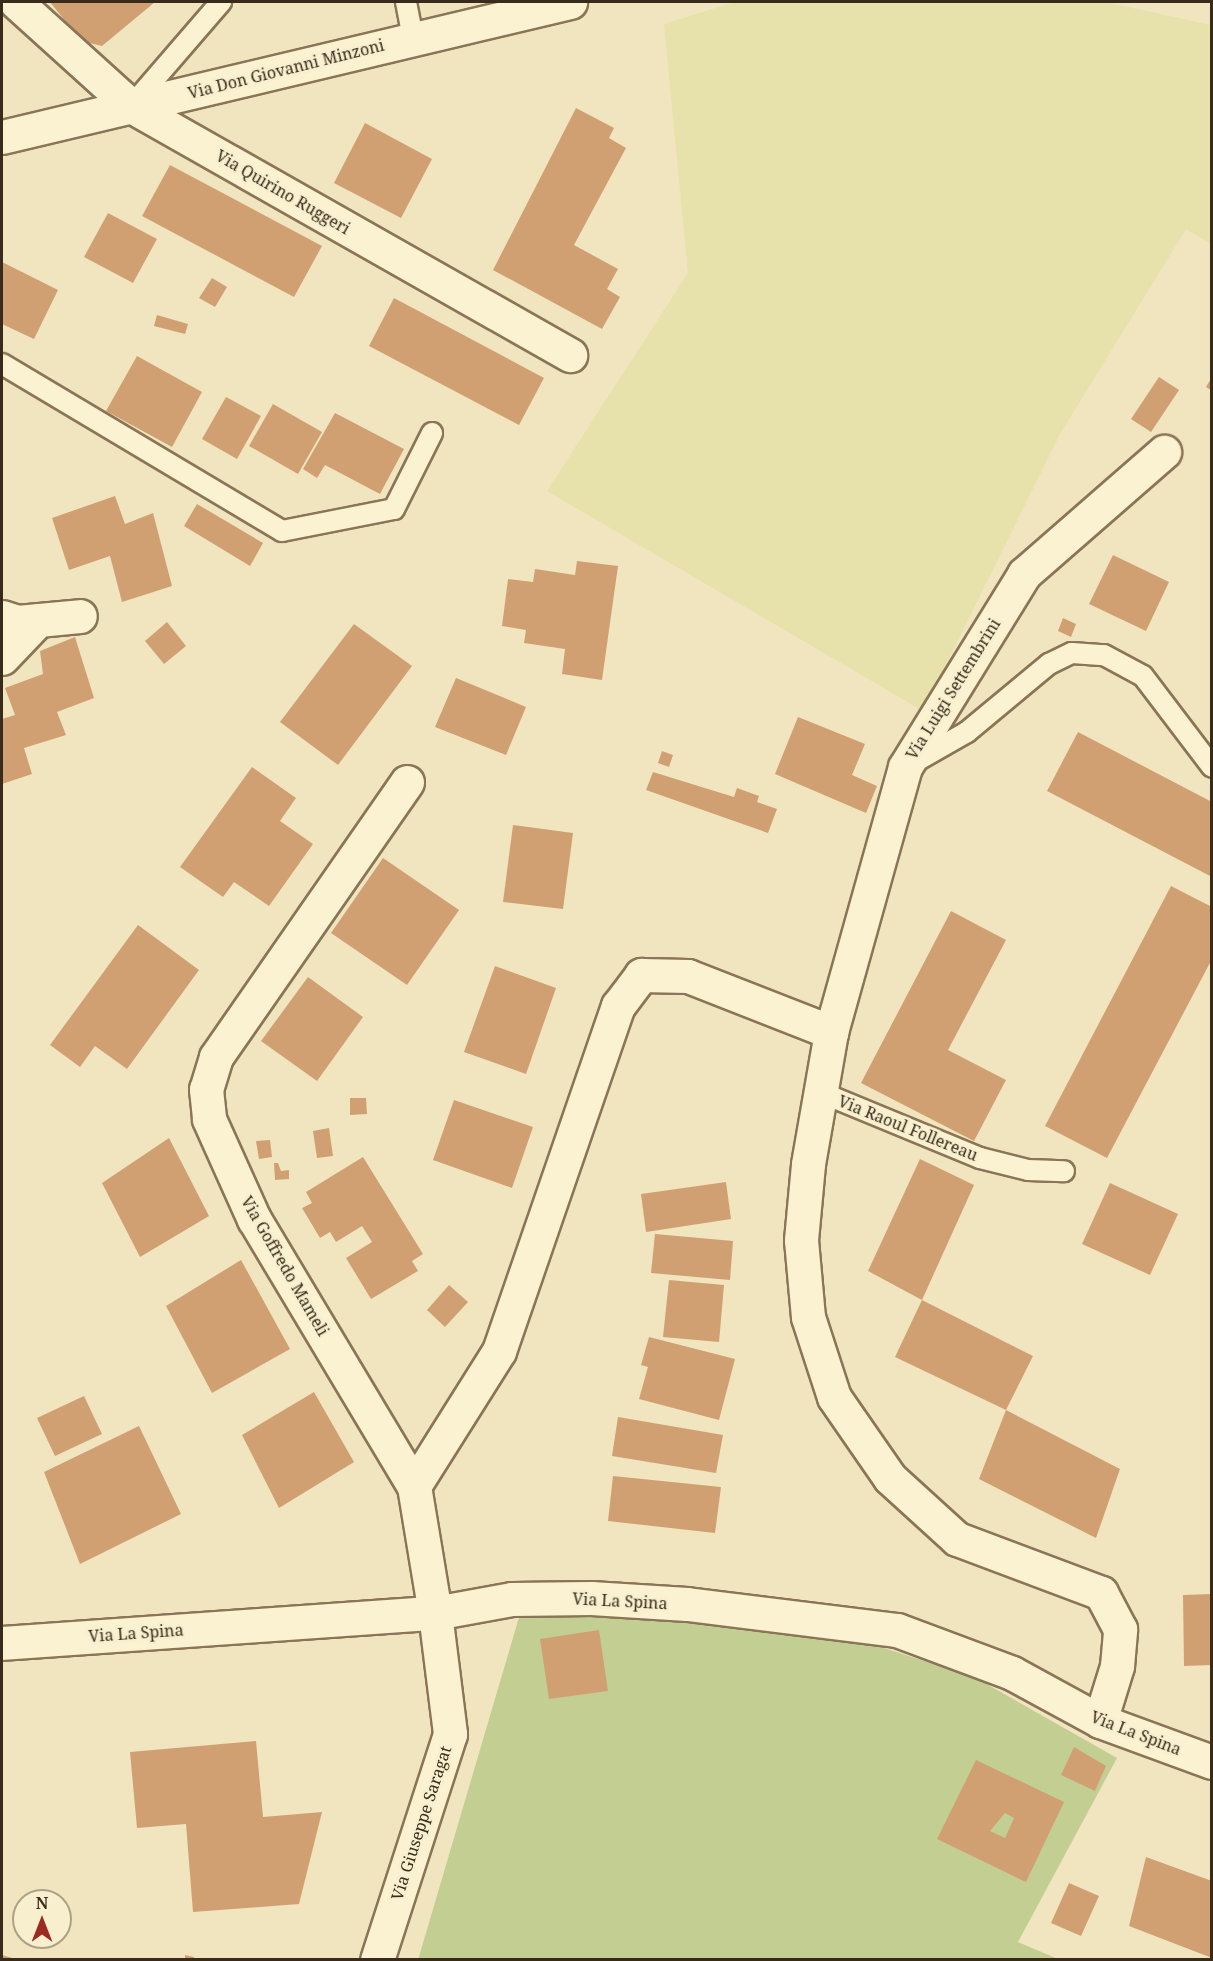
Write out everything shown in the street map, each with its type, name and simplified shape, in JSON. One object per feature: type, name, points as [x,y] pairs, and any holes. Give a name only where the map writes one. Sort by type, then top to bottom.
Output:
[{"type":"street","name":"Via Quirino Ruggeri","points":[[16,2],[131,106],[570,355]]},
{"type":"street","name":"Via Don Giovanni Minzoni","points":[[2,137],[570,2]]},
{"type":"street","name":"Via Luigi Settembrini","points":[[820,1092],[831,1032],[905,767],[1024,574],[1164,452]]},
{"type":"street","points":[[2,618],[17,622],[81,616]]},
{"type":"street","points":[[2,658],[38,620]]},
{"type":"street","name":"Via Goffredo Mameli","points":[[407,782],[216,1057],[206,1089],[210,1119],[254,1219],[414,1486],[435,1613]]},
{"type":"street","points":[[414,1486],[499,1351],[618,1006],[641,975],[688,976],[831,1032]]},
{"type":"street","name":"Via Raoul Follereau","points":[[820,1092],[808,1164],[801,1240],[808,1317],[834,1396],[890,1478],[957,1539],[1101,1593],[1120,1629],[1118,1666],[1100,1721]]},
{"type":"street","name":"Via La Spina","points":[[2,1643],[435,1613],[512,1599],[591,1598],[687,1604],[897,1630],[1012,1673],[1100,1721],[1212,1762]]},
{"type":"street","name":"Via Giuseppe Saragat","points":[[377,1959],[450,1734],[435,1613]]},
{"type":"lane","points":[[131,106],[221,2]]},
{"type":"lane","points":[[406,2],[413,39]]},
{"type":"lane","points":[[2,364],[282,531],[394,509],[432,433]]},
{"type":"lane","points":[[905,767],[968,732],[1049,664],[1072,653],[1104,655],[1143,676],[1212,767]]},
{"type":"lane","name":"Via Raoul Follereau","points":[[820,1092],[980,1158],[1028,1170],[1064,1171]]},
{"type":"shaded area","points":[[735,2],[1105,2],[1211,25],[1211,244],[1186,229],[1060,434],[923,711],[547,491],[688,273],[664,24]]},
{"type":"green space","points":[[520,1614],[817,1626],[976,1678],[1117,1758],[1018,1942],[1058,1959],[418,1960]]},
{"type":"building","points":[[50,2],[155,2],[102,46],[81,41]]},
{"type":"building","points":[[576,108],[614,128],[609,138],[626,148],[574,245],[618,269],[607,289],[620,297],[602,329],[493,270]]},
{"type":"building","points":[[365,123],[432,159],[401,218],[334,183]]},
{"type":"building","points":[[170,165],[322,246],[294,297],[142,216]]},
{"type":"building","points":[[108,213],[157,239],[133,283],[84,257]]},
{"type":"building","points":[[2,262],[58,290],[34,339],[2,324]]},
{"type":"building","points":[[212,278],[227,287],[215,307],[199,298]]},
{"type":"building","points":[[394,298],[544,378],[519,425],[369,346]]},
{"type":"building","points":[[157,315],[188,324],[185,334],[154,326]]},
{"type":"building","points":[[137,356],[202,392],[172,447],[106,411]]},
{"type":"building","points":[[1159,377],[1179,390],[1151,432],[1131,419]]},
{"type":"building","points":[[1212,377],[1212,391],[1206,387]]},
{"type":"building","points":[[226,397],[261,416],[237,459],[202,439]]},
{"type":"building","points":[[273,404],[322,432],[298,474],[249,446]]},
{"type":"building","points":[[335,413],[404,449],[380,494],[325,465],[317,478],[303,469]]},
{"type":"building","points":[[115,496],[125,524],[153,513],[172,586],[122,602],[110,556],[69,570],[52,518]]},
{"type":"building","points":[[197,504],[263,543],[250,566],[184,526]]},
{"type":"building","points":[[1113,555],[1169,582],[1146,631],[1089,604]]},
{"type":"building","points":[[577,561],[618,566],[602,680],[562,674],[565,649],[524,643],[526,630],[502,626],[508,579],[533,582],[535,569],[575,575]]},
{"type":"building","points":[[1063,618],[1076,624],[1071,637],[1058,631]]},
{"type":"building","points":[[167,622],[186,646],[164,664],[145,641]]},
{"type":"building","points":[[354,624],[412,666],[338,765],[280,722]]},
{"type":"building","points":[[75,637],[94,698],[57,712],[66,735],[24,748],[32,774],[2,784],[2,719],[15,715],[5,688],[43,674],[40,651]]},
{"type":"building","points":[[456,678],[526,707],[506,755],[435,727]]},
{"type":"building","points":[[798,717],[865,744],[852,775],[877,786],[866,813],[775,774]]},
{"type":"building","points":[[1078,732],[1212,802],[1212,877],[1047,791]]},
{"type":"building","points":[[662,751],[673,755],[669,767],[658,763]]},
{"type":"building","points":[[252,767],[296,798],[280,821],[313,844],[269,906],[234,882],[223,897],[180,867]]},
{"type":"building","points":[[653,772],[734,797],[737,788],[759,796],[757,802],[777,809],[768,833],[646,790]]},
{"type":"building","points":[[513,825],[573,833],[563,909],[503,902]]},
{"type":"building","points":[[383,858],[459,910],[407,985],[331,933]]},
{"type":"building","points":[[1171,886],[1212,907],[1212,959],[1107,1158],[1045,1126]]},
{"type":"building","points":[[951,911],[1006,940],[948,1050],[1006,1080],[974,1141],[861,1083]]},
{"type":"building","points":[[138,925],[199,970],[127,1069],[95,1046],[80,1067],[50,1045]]},
{"type":"building","points":[[495,966],[556,988],[526,1074],[464,1052]]},
{"type":"building","points":[[308,977],[363,1017],[317,1081],[261,1041]]},
{"type":"building","points":[[350,1098],[366,1098],[367,1114],[350,1115]]},
{"type":"building","points":[[454,1100],[533,1127],[512,1188],[433,1160]]},
{"type":"building","points":[[329,1128],[333,1156],[317,1158],[313,1131]]},
{"type":"building","points":[[169,1138],[209,1216],[140,1257],[102,1183]]},
{"type":"building","points":[[270,1140],[272,1157],[259,1159],[256,1141]]},
{"type":"building","points":[[363,1157],[423,1254],[412,1261],[418,1271],[371,1299],[346,1258],[372,1242],[362,1226],[336,1242],[330,1232],[320,1238],[302,1208],[312,1203],[306,1192]]},
{"type":"building","points":[[920,1159],[974,1185],[922,1300],[868,1271]]},
{"type":"building","points":[[274,1163],[278,1163],[281,1171],[289,1170],[289,1179],[275,1180]]},
{"type":"building","points":[[726,1182],[731,1219],[646,1232],[641,1194]]},
{"type":"building","points":[[1110,1183],[1178,1214],[1150,1275],[1082,1244]]},
{"type":"building","points":[[655,1234],[733,1241],[730,1280],[651,1273]]},
{"type":"building","points":[[241,1260],[290,1349],[212,1393],[166,1306]]},
{"type":"building","points":[[669,1280],[724,1285],[719,1342],[663,1337]]},
{"type":"building","points":[[449,1285],[468,1302],[445,1327],[427,1310]]},
{"type":"building","points":[[922,1300],[1033,1356],[1006,1410],[895,1357]]},
{"type":"building","points":[[649,1337],[735,1359],[719,1420],[639,1399],[648,1367],[641,1365]]},
{"type":"building","points":[[314,1392],[354,1462],[279,1508],[242,1435]]},
{"type":"building","points":[[84,1396],[102,1434],[55,1456],[37,1418]]},
{"type":"building","points":[[1006,1410],[1120,1469],[1096,1538],[979,1479]]},
{"type":"building","points":[[618,1417],[723,1435],[716,1473],[612,1456]]},
{"type":"building","points":[[139,1426],[181,1514],[80,1564],[44,1472]]},
{"type":"building","points":[[613,1476],[721,1487],[715,1533],[608,1521]]},
{"type":"building","points":[[1212,1594],[1212,1665],[1184,1666],[1183,1595]]},
{"type":"building","points":[[599,1630],[608,1691],[549,1699],[540,1639]]},
{"type":"building","points":[[256,1741],[263,1817],[322,1812],[299,1904],[193,1912],[186,1824],[137,1828],[130,1752]]},
{"type":"building","points":[[1074,1747],[1106,1766],[1095,1791],[1061,1775]]},
{"type":"building","points":[[976,1760],[1064,1802],[1026,1882],[937,1839]],"holes":[[[1005,1813],[1014,1818],[1005,1838],[990,1831]]]},
{"type":"building","points":[[1146,1857],[1212,1881],[1212,1958],[1129,1926]]},
{"type":"building","points":[[1069,1883],[1099,1896],[1081,1936],[1051,1923]]},
{"type":"building","points":[[2,1955],[16,1959],[2,1959]]},
{"type":"building","points":[[185,1955],[194,1957],[194,1959],[185,1959]]}]
